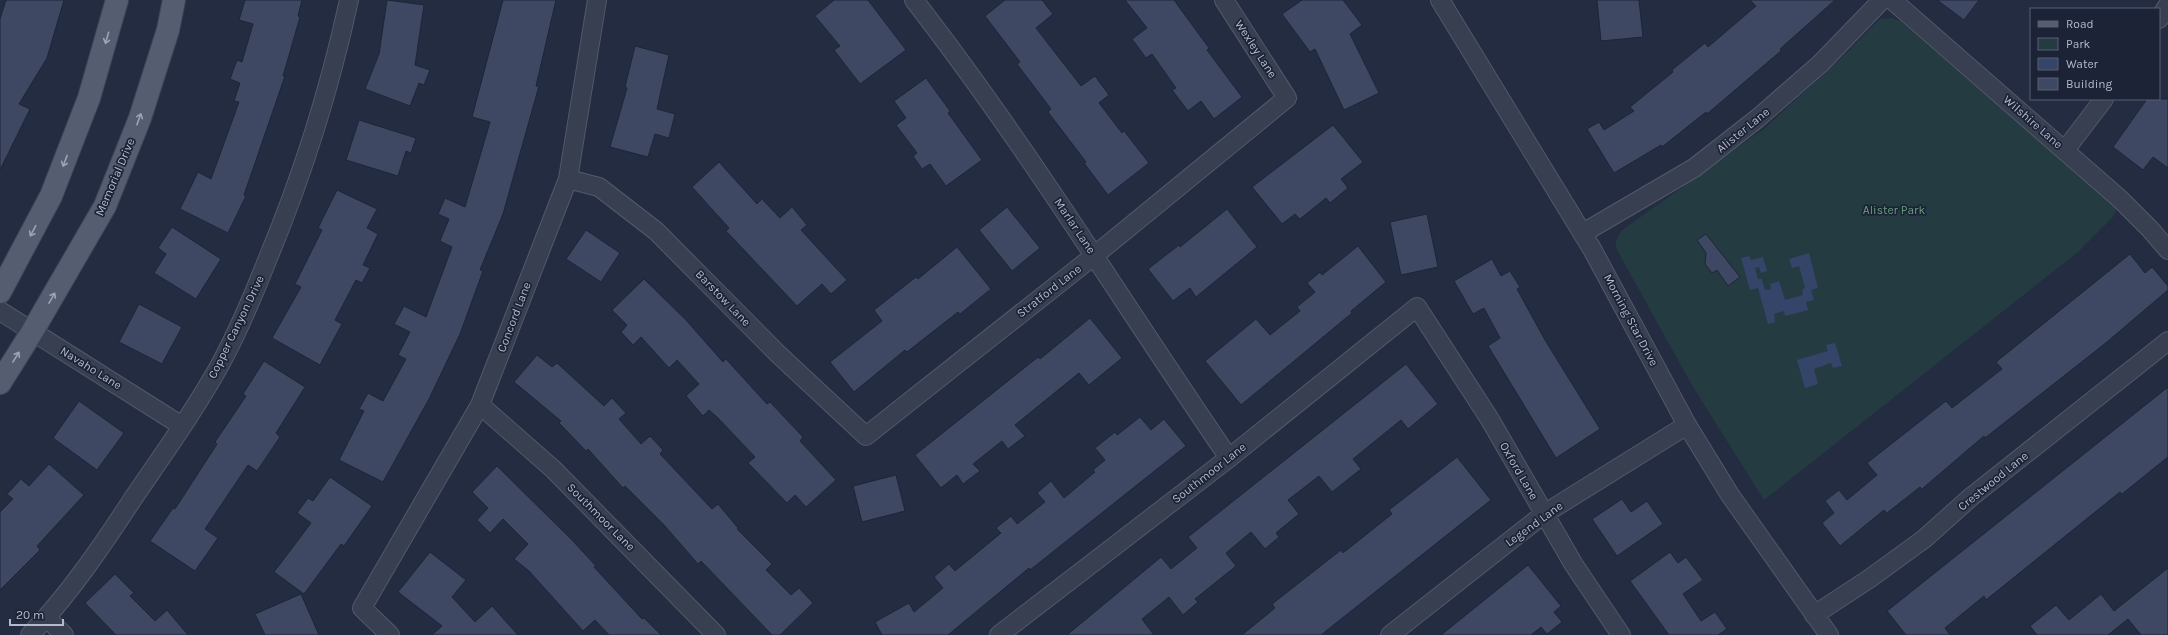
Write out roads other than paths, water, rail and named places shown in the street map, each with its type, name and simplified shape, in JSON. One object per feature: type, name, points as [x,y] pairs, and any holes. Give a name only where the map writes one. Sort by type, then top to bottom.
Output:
[{"type":"main road","points":[[0,292],[51,196],[89,98],[117,0]]},
{"type":"main road","name":"Memorial Drive","points":[[0,383],[32,332],[105,206],[140,118],[168,30],[174,0]]},
{"type":"street","name":"Copper Canyon Drive","points":[[30,635],[47,618],[122,516],[182,426],[220,364],[252,298],[279,232],[302,169],[323,104],[349,0]]},
{"type":"street","name":"Concord Lane","points":[[390,635],[362,608],[480,405],[568,179],[597,0]]},
{"type":"street","name":"Marlar Lane","points":[[914,0],[967,68],[1095,255],[1162,362],[1228,458]]},
{"type":"street","name":"Wexley Lane","points":[[1224,0],[1287,98]]},
{"type":"street","name":"Morning Star Drive","points":[[1440,0],[1583,233],[1687,425],[1730,495],[1814,615],[1830,635]]},
{"type":"street","name":"Alister Lane","points":[[1583,233],[1694,168],[1758,118],[1820,64],[1882,0]]},
{"type":"street","name":"Wilshire Lane","points":[[1892,0],[2065,150],[2129,208],[2168,250]]},
{"type":"street","points":[[2160,17],[2168,5]]},
{"type":"street","name":"Stratford Lane","points":[[866,436],[1095,255],[1287,98]]},
{"type":"street","points":[[2065,150],[2103,100]]},
{"type":"street","name":"Barstow Lane","points":[[568,179],[599,187],[656,231],[778,354],[866,436]]},
{"type":"street","name":"Southmoor Lane","points":[[999,635],[1228,458],[1417,307]]},
{"type":"street","name":"Oxford Lane","points":[[1417,307],[1489,418],[1578,571],[1621,635]]},
{"type":"street","name":"Navaho Lane","points":[[0,311],[182,426]]},
{"type":"street","name":"Crestwood Lane","points":[[1814,615],[1869,579],[1924,539],[1971,497],[2168,341]]},
{"type":"street","name":"Southmoor Lane","points":[[480,405],[553,469],[716,635]]},
{"type":"street","name":"Legend Lane","points":[[1390,635],[1544,514],[1687,425]]},
{"type":"street","points":[[47,618],[64,635]]},
{"type":"water","points":[[1809,253],[1818,288],[1811,290],[1814,300],[1806,302],[1808,310],[1785,316],[1784,311],[1774,314],[1775,322],[1768,324],[1758,288],[1750,290],[1741,258],[1749,256],[1751,260],[1763,257],[1767,271],[1761,273],[1759,267],[1755,268],[1758,279],[1762,279],[1765,290],[1771,289],[1770,284],[1779,281],[1785,300],[1803,295],[1802,290],[1805,288],[1799,266],[1792,268],[1789,259]]},
{"type":"water","points":[[1835,343],[1842,366],[1833,368],[1831,363],[1814,369],[1818,384],[1805,388],[1797,360],[1828,351],[1826,345]]},
{"type":"park label","name":"Alister Park","points":[[1894,210]]}]
